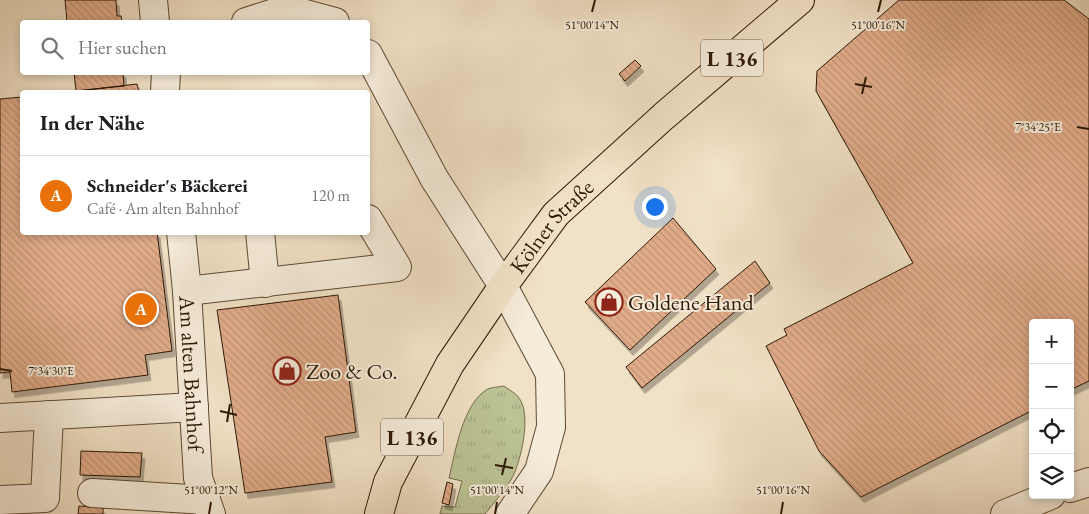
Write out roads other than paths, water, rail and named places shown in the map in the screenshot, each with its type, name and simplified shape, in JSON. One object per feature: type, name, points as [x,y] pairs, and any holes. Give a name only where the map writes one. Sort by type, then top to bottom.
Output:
[{"type":"main road","name":"Kölner Straße","points":[[379,514],[388,482],[442,379],[503,286],[556,214],[664,116],[800,0]]},
{"type":"street","points":[[153,0],[155,20]]},
{"type":"street","points":[[251,20],[287,4],[330,20]]},
{"type":"street","points":[[370,58],[434,178],[503,286],[550,374],[551,427],[549,436],[539,471],[510,514]]},
{"type":"street","points":[[165,90],[166,75]]},
{"type":"street","points":[[187,291],[397,267],[370,222]]},
{"type":"street","name":"Am alten Bahnhof","points":[[181,235],[187,291],[198,478],[209,507]]},
{"type":"street","points":[[260,235],[265,282]]},
{"type":"street","points":[[0,418],[194,407]]},
{"type":"street","points":[[0,500],[45,498],[48,415]]},
{"type":"street","points":[[1074,487],[1089,482]]},
{"type":"street","points":[[92,493],[209,507]]},
{"type":"street","points":[[1005,514],[1041,499]]},
{"type":"place","name":"Goldene Hand","points":[[609,302]]},
{"type":"place","name":"Schneider's Bäckerei","points":[[141,309]]},
{"type":"place","name":"Zoo & Co.","points":[[287,371]]}]
